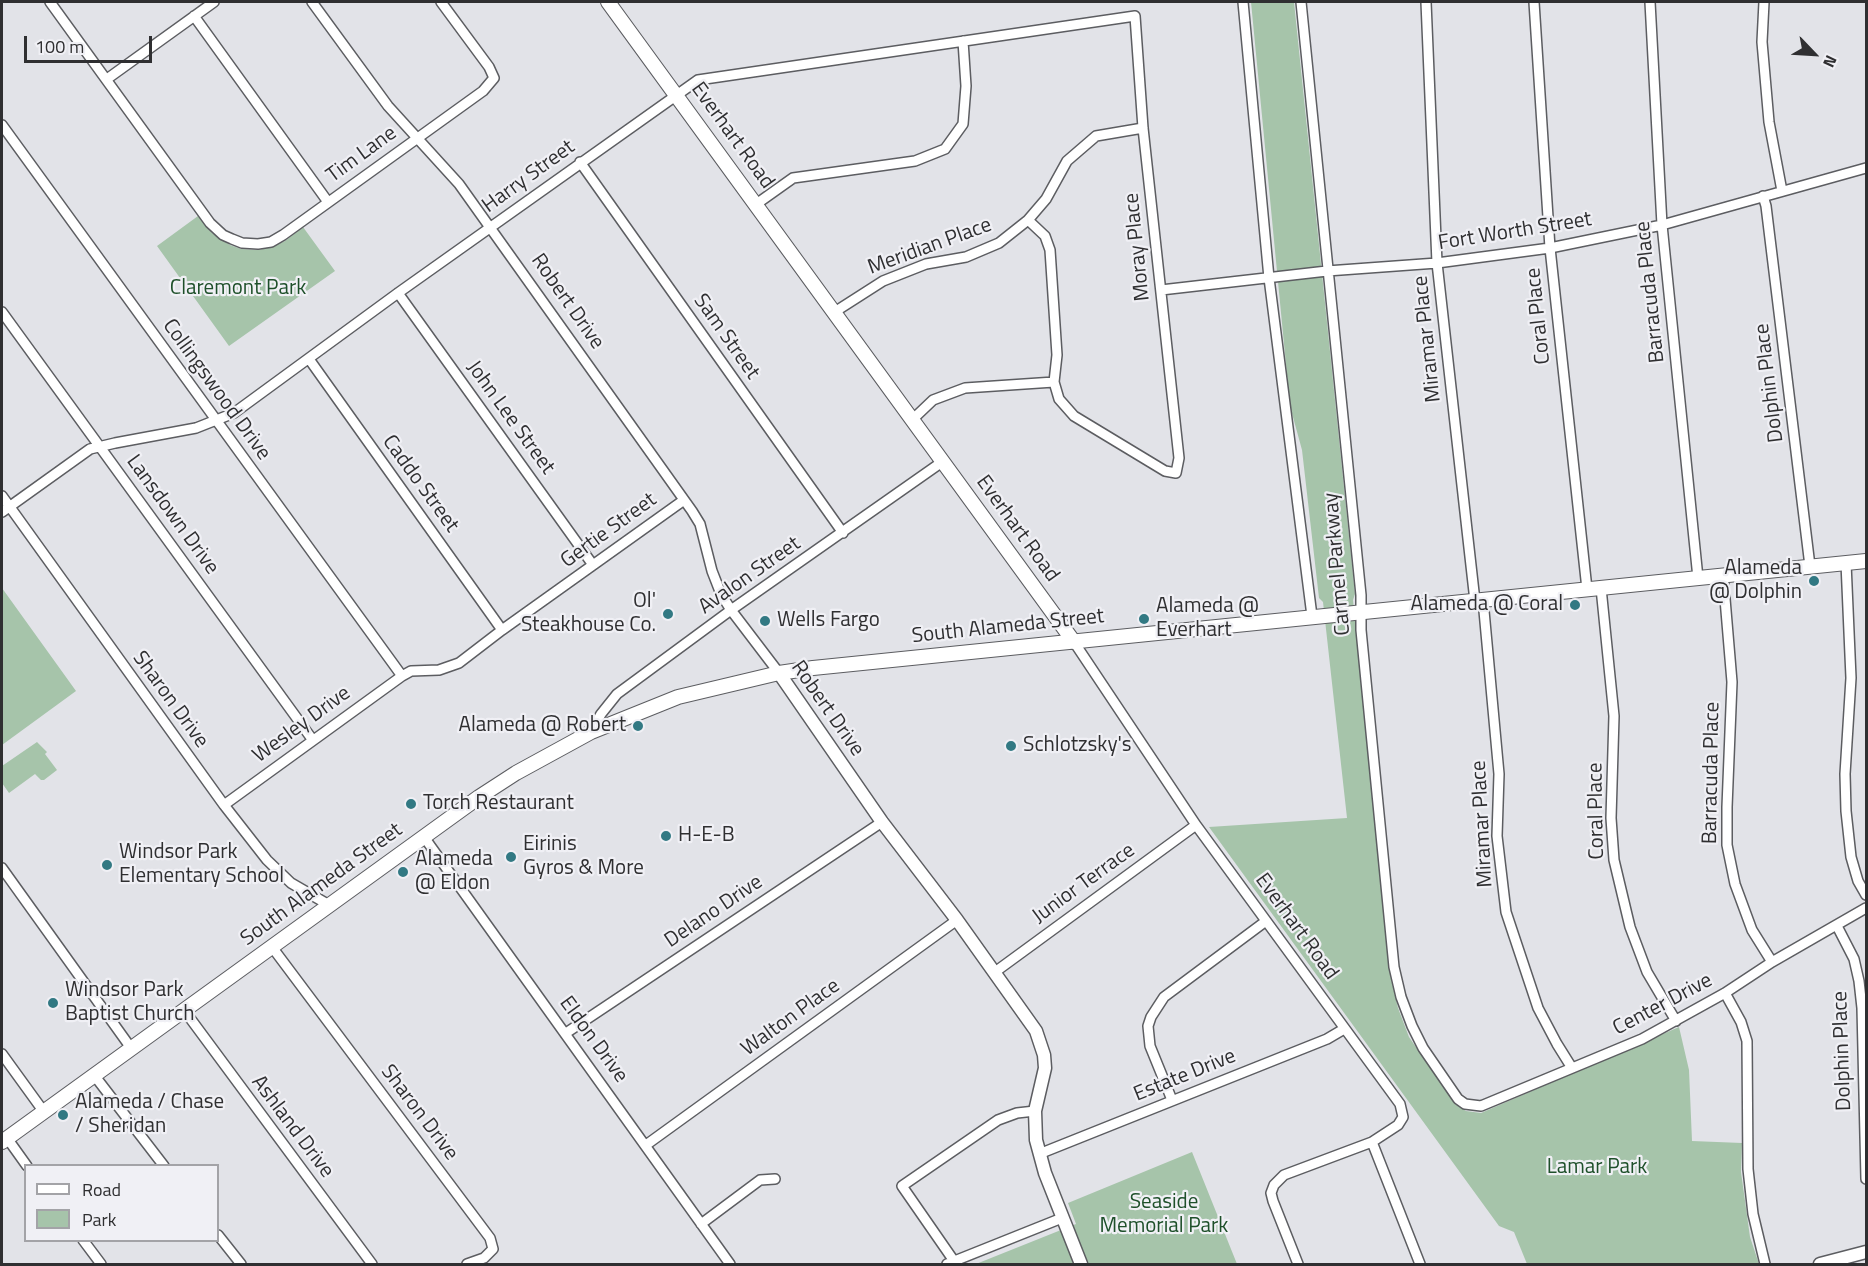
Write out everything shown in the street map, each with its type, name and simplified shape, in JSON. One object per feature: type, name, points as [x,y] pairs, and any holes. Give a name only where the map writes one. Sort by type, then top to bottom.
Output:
[{"type":"main road","name":"Everhart Road","points":[[608,2],[1074,642]]},
{"type":"main road","name":"South Alameda Street","points":[[4,1140],[516,773],[591,732],[678,697],[779,673],[1312,616],[1866,561]]},
{"type":"street","points":[[50,2],[107,79],[214,2]]},
{"type":"street","name":"Robert Drive","points":[[312,2],[388,106],[446,167],[684,500],[700,524],[712,571],[721,594],[731,610],[779,673],[882,822],[1030,1021],[1041,1043],[1045,1068],[1035,1111],[1039,1155],[1081,1264]]},
{"type":"street","name":"Tim Lane","points":[[107,79],[210,223],[223,235],[242,243],[270,242],[283,235],[483,91],[494,78],[489,67],[441,2]]},
{"type":"street","name":"Carmel Parkway","points":[[1243,2],[1269,278],[1312,616]]},
{"type":"street","name":"Carmel Parkway","points":[[1301,2],[1358,572],[1394,967],[1401,998],[1412,1026],[1438,1072],[1458,1099],[1465,1104]]},
{"type":"street","name":"Miramar Place","points":[[1426,2],[1437,263],[1499,774],[1497,836],[1506,912],[1538,1008],[1572,1068]]},
{"type":"street","name":"Coral Place","points":[[1534,2],[1550,248],[1594,588],[1614,716],[1611,818],[1614,860],[1630,927],[1647,972],[1676,1021]]},
{"type":"street","name":"Barracuda Place","points":[[1650,2],[1662,225],[1698,578]]},
{"type":"street","points":[[1764,2],[1762,42],[1769,122],[1782,191]]},
{"type":"street","points":[[194,16],[328,202]]},
{"type":"street","name":"Harry Street","points":[[5,510],[90,449],[196,428],[217,422],[234,413],[580,162],[698,80],[1135,16]]},
{"type":"street","name":"Moray Place","points":[[1054,382],[1059,399],[1074,416],[1165,471],[1176,473],[1179,458],[1143,128],[1135,16]]},
{"type":"street","points":[[755,205],[793,178],[915,160],[945,149],[963,124],[966,86],[963,41]]},
{"type":"street","name":"Collingswood Drive","points":[[2,125],[402,675]]},
{"type":"street","name":"Meridian Place","points":[[833,313],[883,281],[926,264],[966,257],[999,243],[1028,220],[1046,199],[1067,161],[1096,136],[1143,128]]},
{"type":"street","name":"Sam Street","points":[[580,162],[843,533]]},
{"type":"street","name":"Fort Worth Street","points":[[1161,290],[1328,271],[1437,263],[1550,248],[1662,225],[1866,168]]},
{"type":"street","name":"Dolphin Place","points":[[1763,196],[1810,566]]},
{"type":"street","points":[[912,420],[933,400],[965,388],[1054,382],[1058,355],[1050,250],[1045,236],[1028,220]]},
{"type":"street","name":"John Lee Street","points":[[398,293],[593,565]]},
{"type":"street","name":"Lansdown Drive","points":[[2,312],[312,739]]},
{"type":"street","name":"Caddo Street","points":[[309,358],[502,630]]},
{"type":"street","name":"Avalon Street","points":[[591,732],[601,714],[617,694],[731,610],[942,462]]},
{"type":"street","name":"Sharon Drive","points":[[2,496],[5,510],[224,805],[277,872],[306,893],[329,905]]},
{"type":"street","name":"Gertie Street","points":[[402,675],[411,671],[439,670],[459,663],[684,500]]},
{"type":"street","points":[[1846,563],[1851,678],[1845,774],[1846,811],[1851,858],[1858,881],[1866,895]]},
{"type":"street","name":"Barracuda Place","points":[[1723,575],[1732,682],[1727,845],[1735,884],[1752,930],[1772,962]]},
{"type":"street","name":"Everhart Road","points":[[1074,642],[1196,825],[1400,1104],[1403,1117],[1398,1125],[1372,1142]]},
{"type":"street","name":"Wesley Drive","points":[[224,805],[402,675]]},
{"type":"street","name":"Delano Drive","points":[[566,1033],[882,822]]},
{"type":"street","name":"Junior Terrace","points":[[994,972],[1196,825]]},
{"type":"street","name":"Eldon Drive","points":[[424,837],[730,1264]]},
{"type":"street","points":[[2,868],[132,1048]]},
{"type":"street","name":"Center Drive","points":[[1465,1104],[1481,1106],[1642,1039],[1725,993],[1772,962],[1866,908]]},
{"type":"street","name":"Walton Place","points":[[646,1145],[957,920]]},
{"type":"street","points":[[1173,1100],[1150,1046],[1148,1036],[1151,1017],[1164,998],[1266,921]]},
{"type":"street","name":"Dolphin Place","points":[[1837,926],[1854,959],[1859,981],[1862,1008],[1866,1179]]},
{"type":"street","name":"Sharon Drive","points":[[272,946],[490,1238],[493,1249],[484,1258],[467,1264]]},
{"type":"street","points":[[1725,993],[1741,1022],[1747,1041],[1748,1169],[1753,1214],[1765,1264]]},
{"type":"street","name":"Ashland Drive","points":[[184,1010],[372,1264]]},
{"type":"street","name":"Estate Drive","points":[[1039,1155],[1327,1039],[1344,1029]]},
{"type":"street","points":[[2,1054],[44,1112]]},
{"type":"street","points":[[94,1075],[162,1164]]},
{"type":"street","points":[[1035,1111],[1017,1113],[998,1120],[902,1186],[951,1263],[1062,1218]]},
{"type":"street","points":[[4,1140],[25,1164]]},
{"type":"street","points":[[1298,1264],[1273,1201],[1271,1193],[1274,1185],[1284,1175],[1372,1142],[1420,1264]]},
{"type":"street","points":[[701,1224],[760,1180],[775,1179]]},
{"type":"street","points":[[219,1236],[241,1264]]},
{"type":"street","points":[[84,1242],[101,1264]]},
{"type":"street","points":[[1820,1264],[1866,1251]]},
{"type":"green space","name":"Lamar Park","points":[[1251,2],[1294,2],[1355,594],[1353,600],[1391,979],[1398,1008],[1409,1037],[1455,1104],[1466,1111],[1481,1113],[1679,1027],[1689,1070],[1692,1141],[1742,1143],[1741,1172],[1750,1237],[1759,1264],[1527,1264],[1514,1232],[1499,1226],[1209,827],[1347,818],[1323,602],[1319,598],[1302,450],[1290,406]]},
{"type":"green space","name":"Claremont Park","points":[[198,216],[212,233],[230,245],[241,249],[259,250],[274,246],[285,241],[303,227],[335,271],[229,346],[157,246]]},
{"type":"green space","points":[[2,588],[76,691],[2,745]]},
{"type":"green space","points":[[37,742],[47,752],[45,754],[57,770],[44,780],[35,774],[9,793],[2,783],[2,766]]},
{"type":"green space","name":"Seaside Memorial Park","points":[[1192,1152],[1237,1264],[976,1264],[1076,1224],[1068,1203]]},
{"type":"place","name":"Alameda @ Dolphin","points":[[1814,581]]},
{"type":"place","name":"Alameda @ Coral","points":[[1575,605]]},
{"type":"place","name":"Ol' Steakhouse Co.","points":[[668,614]]},
{"type":"place","name":"Alameda @ Everhart","points":[[1144,619]]},
{"type":"place","name":"Wells Fargo","points":[[765,621]]},
{"type":"place","name":"Alameda @ Robert","points":[[638,726]]},
{"type":"place","name":"Schlotzsky's","points":[[1011,746]]},
{"type":"place","name":"Torch Restaurant","points":[[411,804]]},
{"type":"place","name":"H-E-B","points":[[666,836]]},
{"type":"place","name":"Eirinis Gyros & More","points":[[511,857]]},
{"type":"place","name":"Windsor Park Elementary School","points":[[107,865]]},
{"type":"place","name":"Alameda @ Eldon","points":[[403,872]]},
{"type":"place","name":"Windsor Park Baptist Church","points":[[53,1003]]},
{"type":"place","name":"Alameda / Chase / Sheridan","points":[[63,1115]]}]
